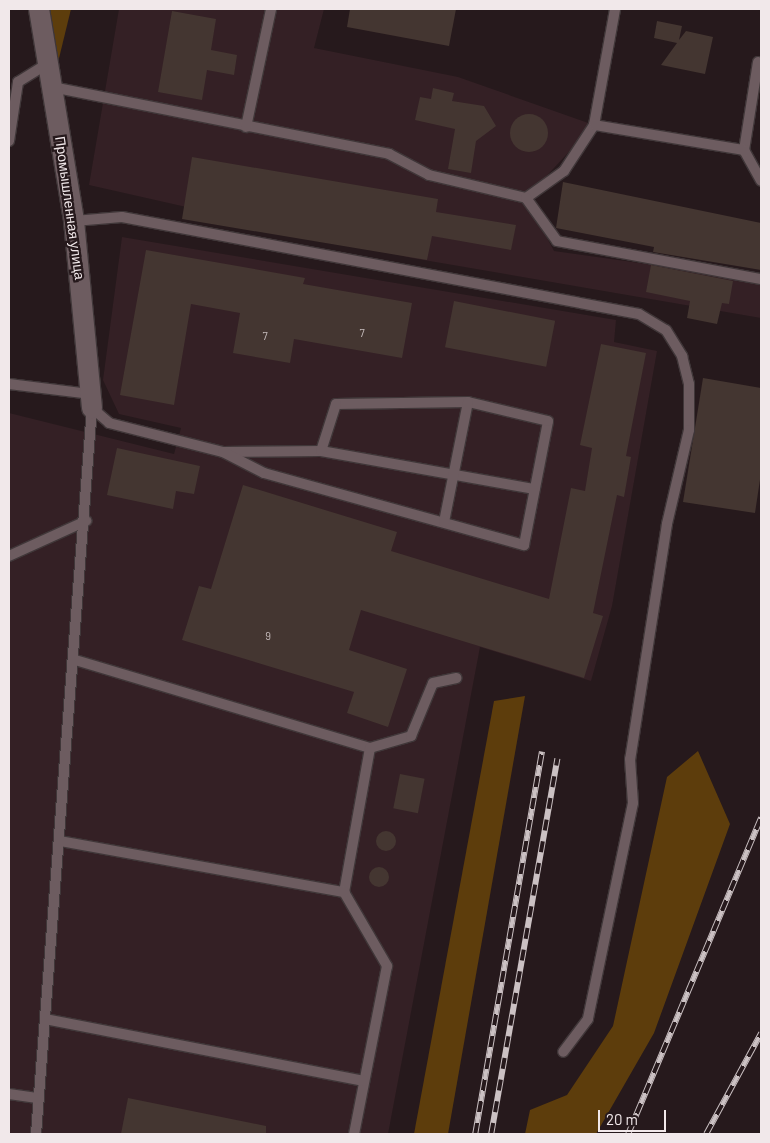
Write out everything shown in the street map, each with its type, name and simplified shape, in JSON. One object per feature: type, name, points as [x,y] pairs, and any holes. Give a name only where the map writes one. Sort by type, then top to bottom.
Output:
[{"type":"street","name":"Промышленная улица","points":[[39,9],[74,220],[92,401]]},
{"type":"lane","points":[[246,126],[271,9]]},
{"type":"lane","points":[[526,198],[564,171],[594,125],[615,9]]},
{"type":"lane","points":[[758,62],[744,150],[761,181]]},
{"type":"lane","points":[[9,140],[18,82],[48,63]]},
{"type":"lane","points":[[52,87],[389,154],[429,175],[526,198],[557,241],[761,279]]},
{"type":"lane","points":[[594,125],[744,150]]},
{"type":"lane","points":[[74,220],[122,217],[639,314],[666,330],[682,356],[689,384],[689,430],[667,524],[630,759],[632,803],[588,1019],[563,1052]]},
{"type":"lane","points":[[9,384],[92,401],[109,423],[223,452],[264,472],[524,544],[548,421],[468,402],[336,404],[321,451]]},
{"type":"lane","points":[[36,1134],[86,521],[92,401]]},
{"type":"lane","points":[[444,522],[468,402]]},
{"type":"lane","points":[[223,452],[321,451],[535,489]]},
{"type":"lane","points":[[9,556],[86,521]]},
{"type":"lane","points":[[75,660],[370,748],[411,736],[433,683],[456,678]]},
{"type":"lane","points":[[354,1134],[387,966],[344,892],[370,748]]},
{"type":"lane","points":[[60,841],[344,892]]},
{"type":"lane","points":[[45,1019],[364,1081]]},
{"type":"lane","points":[[9,1094],[39,1098]]},
{"type":"shaded area","points":[[39,9],[71,9],[52,87]]},
{"type":"shaded area","points":[[119,9],[324,9],[314,48],[458,77],[594,125],[526,198],[554,251],[761,280],[761,318],[412,258],[89,185]]},
{"type":"shaded area","points":[[122,237],[616,320],[614,342],[657,351],[612,606],[591,681],[480,647],[388,1134],[9,1134],[9,413],[174,454],[181,428],[119,414],[103,380]]},
{"type":"shaded area","points":[[525,696],[448,1134],[414,1134],[494,701]]},
{"type":"shaded area","points":[[698,751],[730,824],[654,1033],[596,1134],[525,1134],[530,1110],[567,1095],[613,1026],[667,777]]},
{"type":"building","points":[[350,9],[456,9],[449,46],[347,27]]},
{"type":"building","points":[[172,11],[216,19],[211,50],[237,55],[234,75],[207,70],[202,100],[158,92]]},
{"type":"building","points":[[657,21],[682,26],[679,40],[686,31],[713,37],[705,74],[661,65],[677,43],[654,38]]},
{"type":"building","points":[[433,88],[454,93],[452,101],[484,106],[496,126],[476,141],[471,173],[448,169],[455,129],[415,120],[420,97],[431,99]]},
{"type":"building","points":[[529,114],[542,120],[548,133],[542,146],[529,152],[516,146],[510,133],[516,120]]},
{"type":"building","points":[[192,157],[438,199],[436,212],[516,225],[511,250],[432,236],[427,260],[182,219]]},
{"type":"building","points":[[563,182],[761,223],[761,270],[653,252],[654,247],[556,228]]},
{"type":"building","points":[[146,250],[305,278],[303,284],[412,303],[402,358],[294,339],[290,363],[233,353],[240,313],[191,304],[174,405],[120,395]]},
{"type":"building","points":[[651,265],[733,281],[729,304],[722,303],[717,324],[687,318],[690,301],[646,292]]},
{"type":"building","points":[[454,301],[555,321],[546,367],[445,347]]},
{"type":"building","points":[[601,344],[646,353],[626,456],[631,457],[624,497],[617,495],[593,613],[603,616],[584,678],[361,610],[349,650],[407,669],[388,727],[347,713],[354,692],[182,640],[199,586],[211,589],[243,485],[397,532],[391,551],[549,599],[571,488],[585,491],[592,448],[580,445]]},
{"type":"building","points":[[703,378],[761,388],[761,473],[755,513],[683,502]]},
{"type":"building","points":[[117,448],[200,466],[194,494],[176,491],[173,509],[107,495]]},
{"type":"building","points":[[400,774],[425,779],[418,813],[393,808]]},
{"type":"building","points":[[382,831],[390,831],[396,837],[396,845],[390,851],[382,851],[376,845],[376,837]]},
{"type":"building","points":[[375,867],[383,867],[389,873],[389,881],[383,887],[375,887],[369,881],[369,873]]},
{"type":"building","points":[[128,1098],[266,1126],[266,1134],[121,1134]]},
{"type":"railway","points":[[475,1134],[542,752]]},
{"type":"railway","points":[[491,1134],[557,759]]},
{"type":"railway","points":[[628,1134],[761,818]]},
{"type":"railway","points":[[706,1134],[761,1033]]}]
